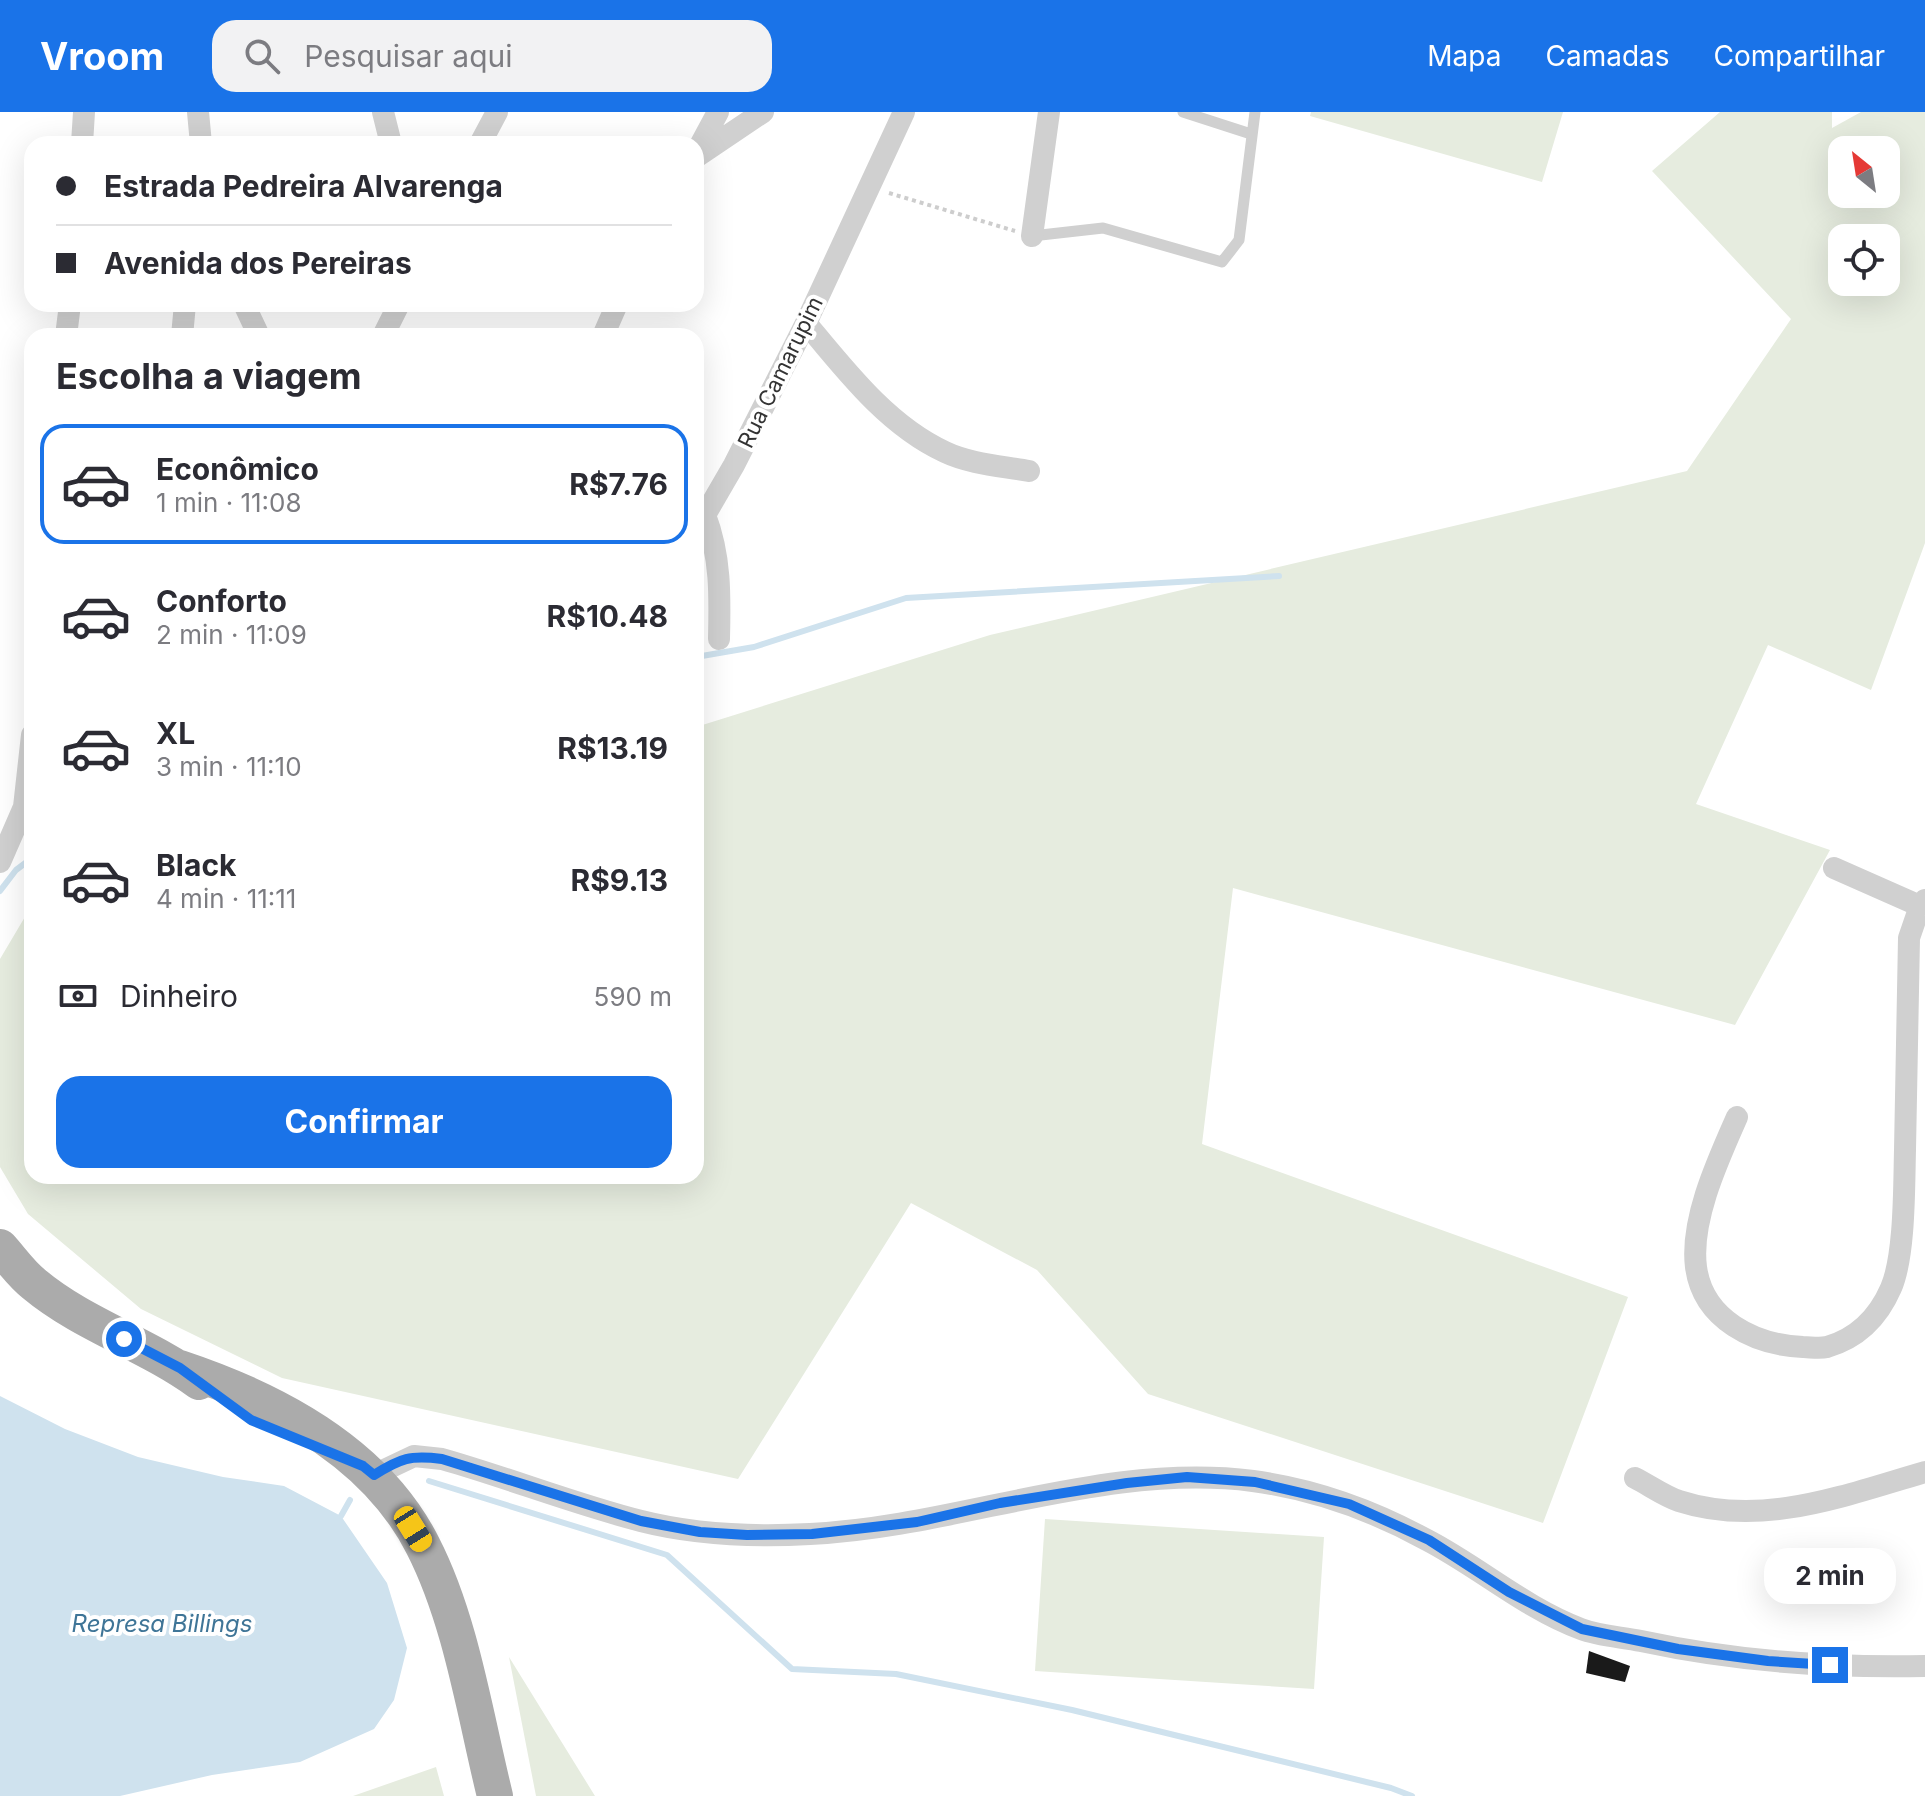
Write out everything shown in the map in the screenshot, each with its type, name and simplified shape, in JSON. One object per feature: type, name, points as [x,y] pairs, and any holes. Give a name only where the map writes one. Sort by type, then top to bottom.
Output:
[{"type":"main road","points":[[0,1247],[33,1284],[97,1325],[180,1368],[251,1420],[368,1471],[405,1515],[434,1568],[448,1610],[495,1796]]},
{"type":"street","points":[[82,136],[84,112]]},
{"type":"street","points":[[198,112],[200,136]]},
{"type":"street","points":[[383,112],[389,136]]},
{"type":"street","points":[[484,136],[497,112]]},
{"type":"street","points":[[704,139],[718,112]]},
{"type":"street","points":[[704,150],[763,112]]},
{"type":"street","name":"Rua Camarupim","points":[[704,514],[806,323],[904,112]]},
{"type":"street","points":[[1032,236],[1049,112]]},
{"type":"street","points":[[806,323],[859,383],[923,440],[947,453],[1029,471]]},
{"type":"street","name":"Rua Camarupim","points":[[704,524],[713,536],[720,576],[719,639]]},
{"type":"street","points":[[0,862],[24,807]]},
{"type":"street","points":[[1737,1117],[1708,1189],[1696,1245],[1700,1284],[1725,1320],[1744,1334],[1768,1343],[1796,1347],[1824,1348],[1844,1340],[1876,1317],[1893,1285],[1903,1214],[1909,938],[1922,903],[1834,868]]},
{"type":"street","points":[[368,1471],[414,1456],[442,1459],[641,1521],[700,1532],[747,1535],[812,1534],[917,1522],[1000,1503],[1127,1483],[1187,1477],[1255,1482],[1349,1504],[1429,1540],[1509,1592],[1582,1629],[1678,1649],[1768,1661],[1925,1666]]},
{"type":"street","points":[[1635,1478],[1677,1500],[1723,1511],[1775,1511],[1823,1501],[1925,1472]]},
{"type":"lane","points":[[1183,112],[1251,134]]},
{"type":"lane","points":[[1032,236],[1103,228],[1222,262],[1239,240],[1255,112]]},
{"type":"path","points":[[868,187],[1032,236]]},
{"type":"shaded area","points":[[1311,112],[1563,112],[1542,182],[1310,116]]},
{"type":"shaded area","points":[[1720,112],[1832,112],[1832,128],[1861,112],[1925,112],[1925,543],[1871,690],[1768,645],[1696,804],[1830,850],[1735,1025],[1233,888],[1202,1144],[1628,1297],[1543,1523],[1148,1394],[1037,1270],[911,1203],[738,1479],[282,1378],[141,1309],[28,1214],[0,1167],[0,959],[24,918],[24,1184],[704,1184],[704,724],[990,635],[1687,471],[1791,319],[1652,171]]},
{"type":"shaded area","points":[[1045,1519],[1324,1537],[1314,1689],[1035,1671]]},
{"type":"shaded area","points":[[509,1657],[595,1796],[536,1796]]},
{"type":"shaded area","points":[[436,1767],[444,1796],[353,1796]]},
{"type":"water","name":"Represa Billings","points":[[0,1396],[65,1429],[138,1457],[223,1477],[284,1486],[341,1516],[387,1583],[407,1648],[394,1700],[374,1729],[300,1762],[212,1775],[120,1796],[0,1796]]},
{"type":"building","points":[[1589,1651],[1630,1666],[1625,1682],[1586,1673]]},
{"type":"waterway","points":[[704,656],[754,647],[906,598],[1279,576]]},
{"type":"waterway","points":[[0,891],[24,864]]},
{"type":"waterway","points":[[429,1481],[667,1555],[792,1669],[896,1674],[1072,1710],[1391,1788],[1412,1796]]},
{"type":"waterway","points":[[341,1516],[350,1500]]},
{"type":"route","points":[[124,1339],[180,1368],[251,1420],[363,1466],[374,1475],[401,1459],[414,1456],[442,1459],[641,1521],[700,1532],[747,1535],[812,1534],[917,1522],[1059,1492],[1127,1483],[1187,1477],[1255,1482],[1349,1504],[1429,1540],[1509,1592],[1582,1629],[1678,1649],[1768,1661],[1830,1665]]}]
